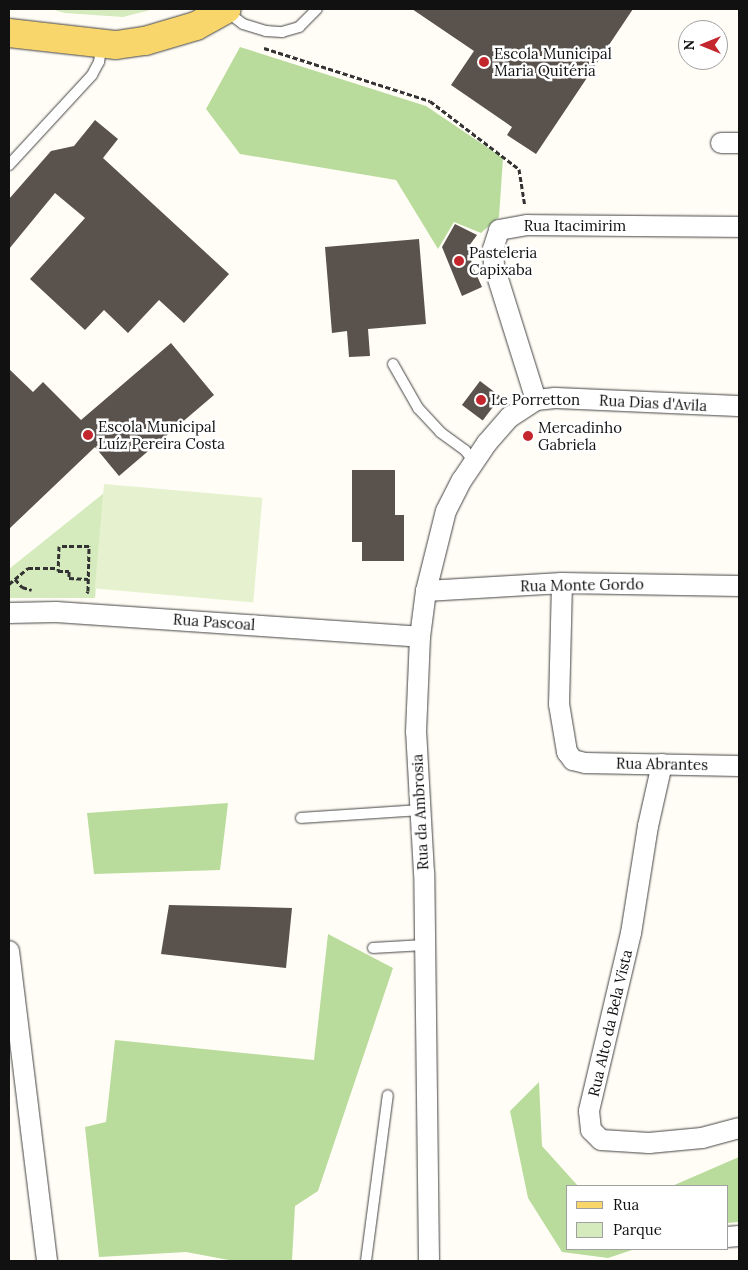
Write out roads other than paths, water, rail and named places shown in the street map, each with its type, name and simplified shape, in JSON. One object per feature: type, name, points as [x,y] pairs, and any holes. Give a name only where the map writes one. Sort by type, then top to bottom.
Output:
[{"type":"main road","points":[[9,33],[102,44],[145,41],[196,26],[226,10]]},
{"type":"street","name":"Rua Itacimirim","points":[[536,400],[494,266],[493,248],[499,230],[528,224],[739,227]]},
{"type":"street","name":"Rua Dias d'Avila","points":[[536,400],[555,398],[739,406]]},
{"type":"street","name":"Rua da Ambrosia","points":[[429,1261],[424,945],[416,732],[420,637],[426,591],[446,511],[474,462],[510,417],[536,400]]},
{"type":"street","name":"Rua Monte Gordo","points":[[426,591],[562,583],[739,586]]},
{"type":"street","name":"Rua Abrantes","points":[[562,583],[561,724],[568,752],[573,760],[585,763],[739,766]]},
{"type":"street","name":"Rua Pascoal","points":[[9,613],[76,613],[420,637]]},
{"type":"street","name":"Rua Alto da Bela Vista","points":[[662,764],[648,826],[631,933],[589,1111],[591,1130],[602,1140],[649,1143],[702,1138],[739,1128]]},
{"type":"street","points":[[9,951],[47,1261]]},
{"type":"lane","points":[[226,10],[243,24],[266,32],[282,32],[299,27],[317,9]]},
{"type":"lane","points":[[9,166],[92,75],[99,62],[102,44]]},
{"type":"lane","points":[[393,364],[418,408],[440,432],[465,450],[474,462]]},
{"type":"lane","points":[[301,818],[420,810]]},
{"type":"lane","points":[[373,948],[424,945]]},
{"type":"lane","points":[[366,1261],[388,1095]]},
{"type":"place","name":"Escola Municipal Maria Quitéria","points":[[484,62]]},
{"type":"place","name":"Pasteleria Capixaba","points":[[459,261]]},
{"type":"place","name":"Le Porretton","points":[[481,400]]},
{"type":"place","name":"Escola Municipal Luíz Pereira Costa","points":[[88,435]]},
{"type":"place","name":"Mercadinho Gabriela","points":[[528,436]]}]
